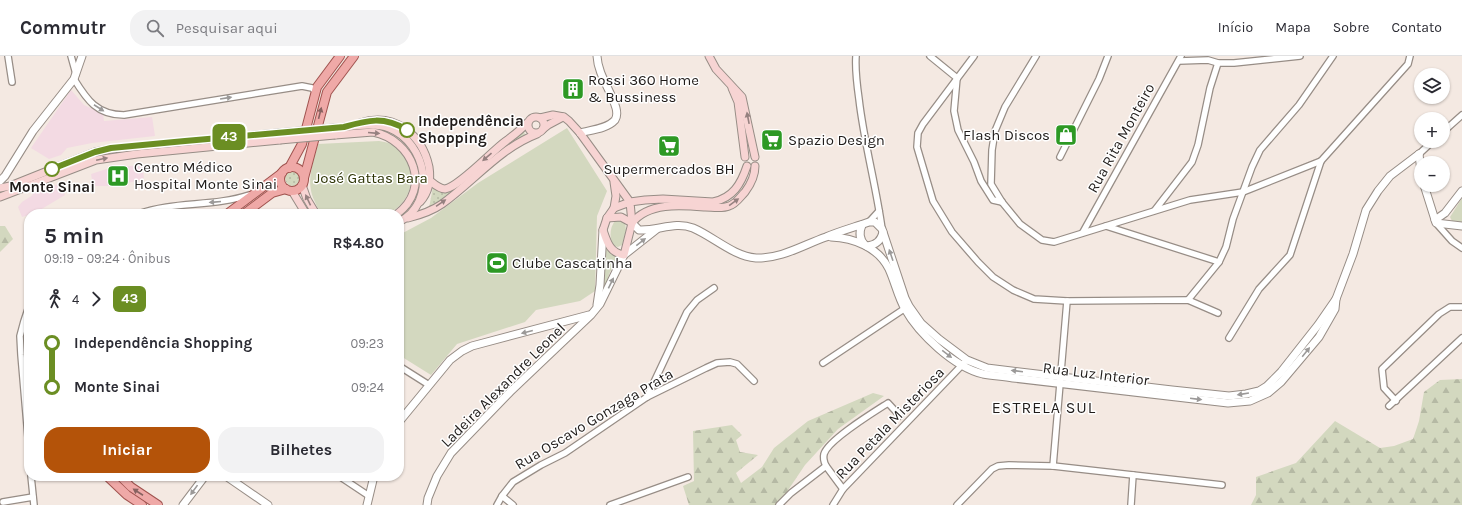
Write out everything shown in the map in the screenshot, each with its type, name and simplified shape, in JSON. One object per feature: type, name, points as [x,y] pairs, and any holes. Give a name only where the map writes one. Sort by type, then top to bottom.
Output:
[{"type":"main road","points":[[234,209],[289,168],[302,144],[316,92],[320,83],[340,56]]},
{"type":"main road","points":[[251,209],[272,193],[296,190],[303,182],[327,92],[354,56]]},
{"type":"main road","points":[[607,218],[622,217],[632,223],[639,215],[653,209],[685,205],[717,208],[731,206],[750,185],[757,163],[742,97],[716,69],[709,56]]},
{"type":"main road","points":[[614,208],[630,202],[645,200],[720,201],[736,189],[742,181],[747,166],[744,162],[745,157],[738,102],[728,81]]},
{"type":"main road","points":[[430,180],[438,187],[444,189],[456,184],[506,141],[522,130],[533,117],[540,118],[553,115],[564,117],[580,133],[614,182],[630,202]]},
{"type":"main road","points":[[404,219],[422,214],[441,204],[515,144],[540,131],[548,124],[564,117]]},
{"type":"main road","points":[[540,118],[544,124],[540,131]]},
{"type":"main road","points":[[334,131],[365,121],[376,120],[394,124],[403,128],[416,138],[425,152],[430,173],[430,180],[425,196],[411,214],[404,219]]},
{"type":"main road","points":[[527,123],[529,131],[540,131]]},
{"type":"main road","points":[[344,127],[375,125],[387,127],[395,130],[408,140],[417,153],[422,170],[422,186],[418,205]]},
{"type":"main road","points":[[0,188],[10,186],[95,152],[111,148],[156,143],[279,136],[334,131],[373,132],[389,137],[405,150],[412,160],[415,181],[410,199],[402,209]]},
{"type":"main road","points":[[0,197],[96,160],[279,136]]},
{"type":"main road","points":[[745,157],[750,155],[755,157]]},
{"type":"main road","points":[[747,166],[755,166]]},
{"type":"main road","points":[[289,168],[299,169],[302,172],[307,199],[313,209]]},
{"type":"main road","points":[[282,173],[280,180],[283,187],[289,190],[302,209]]},
{"type":"main road","points":[[614,182],[616,188],[614,208],[607,218],[603,230],[608,246],[614,251],[624,255]]},
{"type":"main road","points":[[621,191],[645,200]]},
{"type":"main road","name":"Ladeira Alexandre Leonel","points":[[624,255],[632,223],[630,202]]},
{"type":"main road","points":[[112,481],[127,495],[142,505]]},
{"type":"main road","points":[[125,481],[131,487],[158,505]]},
{"type":"street","points":[[8,56],[12,82]]},
{"type":"street","points":[[71,56],[75,77],[95,107],[115,115],[162,109],[302,86],[312,88],[316,92]]},
{"type":"street","points":[[10,186],[2,177],[33,131],[75,77],[82,56]]},
{"type":"street","points":[[580,133],[605,126],[615,120],[617,116],[616,108],[599,68],[597,56]]},
{"type":"street","points":[[826,236],[841,238],[866,245],[876,244],[881,239],[882,231],[879,211],[860,110],[856,56]]},
{"type":"street","points":[[930,56],[956,78]]},
{"type":"street","points":[[974,56],[923,124],[918,133],[917,147],[933,201],[952,232],[978,262],[993,276],[1013,290],[1034,299],[1067,301],[1188,300],[1218,313]]},
{"type":"street","points":[[1036,56],[1005,107],[995,131],[992,150],[991,184],[1002,202],[1020,224],[1042,240],[1054,242],[1190,200],[1243,192],[1321,160]]},
{"type":"street","points":[[1060,157],[1099,79],[1108,56]]},
{"type":"street","points":[[1247,56],[1250,62]]},
{"type":"street","points":[[1180,58],[1208,60],[1218,63],[1250,62],[1260,58],[1300,56]]},
{"type":"street","points":[[1188,300],[1219,262],[1226,247],[1252,167],[1260,150],[1299,105],[1333,56]]},
{"type":"street","points":[[1229,338],[1259,289],[1290,255],[1321,160],[1408,64],[1410,56]]},
{"type":"street","name":"Rua Rita Monteiro","points":[[1083,232],[1180,58]]},
{"type":"street","points":[[1155,211],[1192,162],[1198,145],[1210,88],[1218,63]]},
{"type":"street","points":[[956,78],[954,111],[958,130],[974,162],[981,181],[993,200],[1002,202]]},
{"type":"street","points":[[1450,126],[1462,115]]},
{"type":"street","points":[[1419,154],[1425,148]]},
{"type":"street","name":"Rua Luz Interior","points":[[866,245],[884,262],[907,307],[921,323],[964,363],[1060,379],[1229,396],[1246,394],[1258,391],[1267,386],[1321,327],[1336,299],[1353,254],[1366,210],[1390,176],[1419,154]]},
{"type":"street","points":[[1436,221],[1445,213],[1462,191]]},
{"type":"street","points":[[1426,192],[1436,221],[1452,241],[1462,248]]},
{"type":"street","points":[[156,209],[171,205],[234,200],[253,194]]},
{"type":"street","points":[[866,245],[862,242],[860,235],[865,223],[879,211]]},
{"type":"street","points":[[1445,213],[1449,226]]},
{"type":"street","points":[[1436,221],[1449,226],[1462,226]]},
{"type":"street","points":[[632,223],[639,230],[657,229],[668,226],[693,228],[742,254],[755,258],[777,256],[826,236],[865,223],[875,222],[882,231]]},
{"type":"street","points":[[1106,226],[1219,262]]},
{"type":"street","points":[[624,255],[657,229]]},
{"type":"street","points":[[404,416],[450,360],[462,351],[472,346],[549,327],[594,312],[600,285],[603,230]]},
{"type":"street","name":"Rua Luz Interior","points":[[882,231],[907,307]]},
{"type":"street","name":"Ladeira Alexandre Leonel","points":[[426,505],[437,476],[451,453],[510,392],[594,312],[600,304],[624,255]]},
{"type":"street","points":[[647,397],[687,312],[698,300],[714,288]]},
{"type":"street","points":[[1053,466],[1067,301]]},
{"type":"street","points":[[823,364],[907,307]]},
{"type":"street","points":[[1396,400],[1384,388],[1382,369],[1439,314],[1450,307],[1462,307]]},
{"type":"street","points":[[24,321],[20,336],[24,390]]},
{"type":"street","points":[[1389,406],[1462,338]]},
{"type":"street","name":"Rua Oscavo Gonzaga Prata","points":[[497,505],[513,482],[541,465],[565,453],[647,397],[717,363],[730,362],[737,364],[754,381]]},
{"type":"street","name":"Rua Petala Misteriosa","points":[[833,505],[843,489],[964,363]]},
{"type":"street","points":[[404,369],[430,385]]},
{"type":"street","points":[[843,489],[826,466],[824,454],[828,448],[858,422],[888,403],[900,416]]},
{"type":"street","points":[[956,505],[986,473],[998,466],[1009,465],[1053,466],[1222,485]]},
{"type":"street","points":[[780,505],[791,493],[826,466]]},
{"type":"street","points":[[1131,505],[1133,475]]},
{"type":"street","points":[[610,505],[688,477]]},
{"type":"street","points":[[33,481],[34,505]]},
{"type":"street","points":[[183,505],[201,481]]},
{"type":"street","points":[[233,481],[268,505]]},
{"type":"street","points":[[346,481],[369,496]]},
{"type":"street","points":[[367,505],[373,481]]},
{"type":"street","points":[[502,496],[513,505]]},
{"type":"street","points":[[3,502],[33,497]]},
{"type":"shaded area","points":[[71,90],[84,105],[103,114],[104,121],[152,117],[155,136],[92,143],[67,148],[61,155],[49,159],[31,148]]},
{"type":"shaded area","name":"Centro Médico Hospital Monte Sinai","points":[[119,165],[119,167],[142,165],[144,178],[112,186],[93,186],[91,174]]},
{"type":"shaded area","points":[[61,183],[65,195],[42,209],[24,209],[24,216],[22,217],[18,207],[22,202],[33,195],[32,194],[40,190],[41,191]]},
{"type":"green space","name":"Clube Cascatinha","points":[[567,128],[607,191],[597,216],[595,291],[580,301],[536,310],[525,322],[457,344],[431,375],[404,358],[404,232],[431,218],[478,183]]},
{"type":"green space","points":[[524,131],[525,135],[500,151],[454,193],[429,208],[433,187],[444,191]]},
{"type":"green space","name":"José Gattas Bara","points":[[379,141],[396,146],[406,158],[411,174],[410,189],[407,196],[396,209],[318,209],[312,195],[310,180],[318,144]]},
{"type":"green space","points":[[290,170],[296,170],[301,175],[299,184],[296,186],[290,186],[285,181],[285,175]]},
{"type":"green space","points":[[1462,198],[1462,223],[1452,221],[1450,217]]},
{"type":"green space","points":[[618,218],[625,222],[626,230],[622,245],[618,247],[614,246],[612,242],[611,231],[613,224]]},
{"type":"green space","points":[[0,226],[5,226],[13,239],[0,252]]},
{"type":"green space","points":[[603,247],[614,255],[619,256],[610,272],[603,292]]},
{"type":"green space","points":[[1462,379],[1462,505],[1251,505],[1256,495],[1256,477],[1296,463],[1335,421],[1380,448],[1394,446],[1413,439],[1419,421],[1424,392],[1440,380]]},
{"type":"green space","points":[[873,393],[884,396],[838,429],[805,465],[778,505],[689,505],[683,486],[694,481],[693,431],[732,425],[742,435],[736,440],[740,452],[758,455],[736,473],[741,483],[762,467],[774,448],[808,421]]},
{"type":"bus line","name":"43","points":[[52,169],[95,152],[111,148],[344,127],[365,121],[376,120],[385,121],[407,130]]},
{"type":"place","name":"Rossi 360 Home & Bussiness","points":[[573,89]]},
{"type":"place","name":"Independência Shopping","points":[[407,130]]},
{"type":"place","name":"Flash Discos","points":[[1066,135]]},
{"type":"place","name":"Spazio Design","points":[[772,140]]},
{"type":"place","name":"Supermercados BH","points":[[669,146]]},
{"type":"place","name":"Monte Sinai","points":[[52,169]]},
{"type":"place","name":"Centro Médico Hospital Monte Sinai","points":[[118,176]]},
{"type":"place","name":"Clube Cascatinha","points":[[497,263]]},
{"type":"district","name":"ESTRELA SUL","points":[[1044,407]]}]
